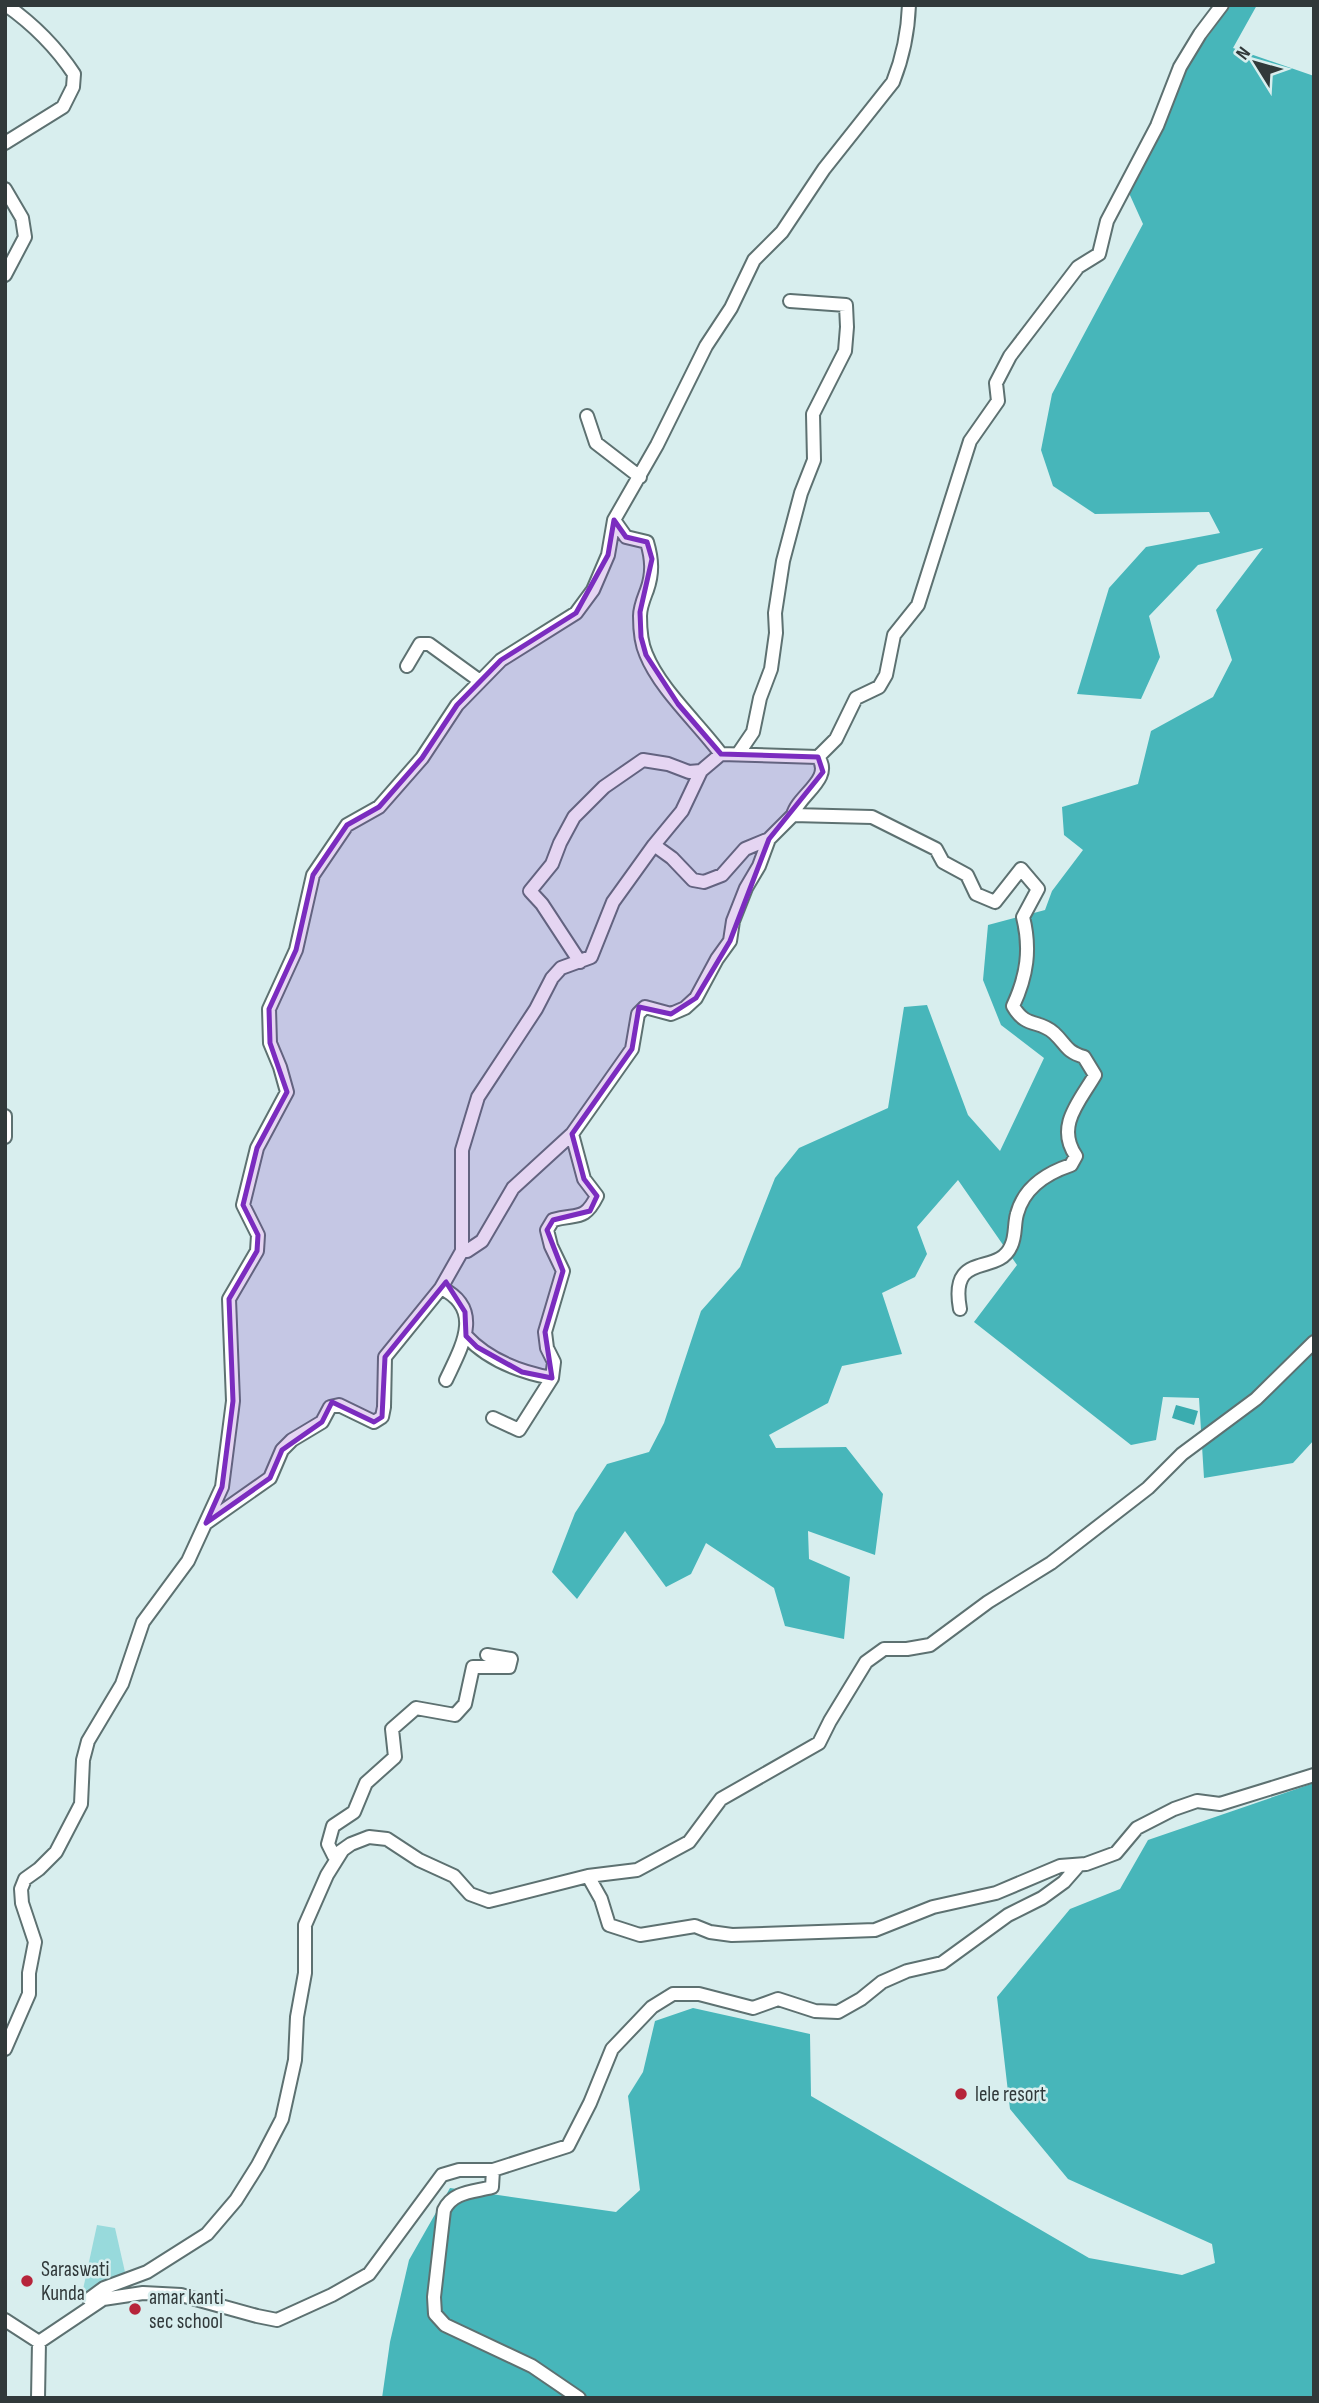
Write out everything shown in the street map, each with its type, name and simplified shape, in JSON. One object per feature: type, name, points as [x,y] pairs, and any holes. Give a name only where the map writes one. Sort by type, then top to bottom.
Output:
[{"type":"street","points":[[5,142],[62,107],[73,87],[74,75],[56,49],[24,18],[6,5]]},
{"type":"street","points":[[5,2049],[29,1994],[29,1973],[35,1941],[22,1903],[21,1889],[25,1879],[56,1852],[81,1804],[83,1760],[88,1741],[122,1684],[143,1622],[188,1561],[222,1487],[233,1401],[229,1299],[257,1251],[258,1235],[243,1205],[257,1148],[287,1092],[270,1043],[269,1009],[296,950],[313,875],[347,825],[379,807],[422,758],[457,705],[480,681],[501,660],[576,614],[593,590],[608,555],[614,520],[640,477],[706,346],[731,308],[754,261],[782,232],[824,169],[892,82],[900,65],[908,30],[909,5]]},
{"type":"street","points":[[206,1524],[270,1478],[282,1450],[292,1440],[323,1422],[330,1407],[339,1405],[374,1422],[382,1417],[385,1357],[441,1288],[462,1251],[462,1150],[478,1097],[536,1009],[552,978],[561,968],[591,957],[613,902],[682,811],[701,771],[721,754],[818,757],[836,739],[856,698],[879,687],[886,675],[894,635],[918,605],[970,441],[998,401],[996,383],[1010,356],[1078,267],[1099,254],[1107,221],[1157,126],[1180,67],[1222,5]]},
{"type":"street","points":[[5,189],[22,218],[25,236],[5,275]]},
{"type":"street","points":[[738,754],[752,732],[760,698],[771,669],[776,633],[775,613],[783,561],[801,493],[814,460],[813,414],[845,351],[848,327],[846,306],[790,301]]},
{"type":"street","points":[[586,416],[596,443],[640,477]]},
{"type":"street","points":[[614,520],[626,537],[647,542],[652,559],[650,581],[640,612],[641,637],[646,655],[678,705],[694,718],[721,754]]},
{"type":"street","points":[[407,666],[420,644],[429,644],[480,681]]},
{"type":"street","points":[[654,845],[672,858],[693,880],[704,882],[722,875],[745,849],[769,839],[793,815],[795,806],[823,772],[818,757]]},
{"type":"street","points":[[580,962],[542,904],[530,891],[552,864],[574,817],[604,787],[643,760],[668,764],[689,772],[701,771]]},
{"type":"street","points":[[793,815],[872,817],[936,849],[943,862],[967,875],[976,894],[995,902],[1021,869],[1038,889],[1023,917],[1028,938],[1027,962],[1024,982],[1013,1006],[1020,1018],[1053,1031],[1070,1053],[1084,1057],[1095,1075],[1070,1119],[1068,1144],[1076,1156],[1071,1165],[1052,1172],[1029,1191],[1017,1212],[1012,1246],[1003,1257],[973,1267],[963,1276],[957,1290],[960,1309]]},
{"type":"street","points":[[462,1251],[467,1251],[482,1241],[513,1188],[572,1134],[632,1049],[638,1014],[645,1007],[671,1014],[685,1008],[696,998],[717,959],[730,942],[733,921],[746,888],[760,866],[769,839]]},
{"type":"street","points":[[5,1116],[5,1137]]},
{"type":"street","points":[[493,1418],[519,1430],[552,1378],[554,1363],[547,1348],[545,1332],[563,1271],[547,1230],[553,1220],[578,1217],[590,1211],[597,1196],[584,1179],[572,1134]]},
{"type":"street","points":[[441,1288],[453,1294],[465,1312],[466,1336],[446,1380]]},
{"type":"street","points":[[466,1336],[477,1348],[522,1372],[552,1378]]},
{"type":"street","points":[[487,1655],[511,1659],[509,1667],[473,1667],[465,1704],[455,1715],[416,1708],[392,1729],[395,1757],[366,1783],[354,1812],[333,1826],[328,1844],[334,1856],[369,1837],[387,1839],[419,1860],[454,1876],[470,1894],[489,1900],[588,1876],[637,1870],[689,1843],[721,1799],[819,1744],[866,1662],[884,1649],[930,1646],[988,1602],[1051,1563],[1148,1488],[1182,1454],[1256,1399],[1314,1342]]},
{"type":"street","points":[[588,1876],[601,1899],[608,1924],[640,1935],[695,1926],[710,1932],[732,1935],[875,1930],[933,1907],[996,1893],[1060,1866],[1078,1866],[1116,1853],[1138,1828],[1174,1809],[1197,1801],[1220,1804],[1314,1775]]},
{"type":"street","points":[[72,2320],[86,2302],[104,2288],[147,2272],[207,2234],[236,2200],[258,2165],[282,2119],[295,2060],[297,2017],[305,1973],[305,1925],[327,1875],[342,1851]]},
{"type":"street","points":[[39,2342],[103,2299],[143,2293],[181,2295],[277,2320],[332,2295],[369,2274],[442,2175],[460,2170],[493,2170],[568,2146],[590,2103],[612,2049],[652,2007],[673,1994],[699,1994],[753,2008],[778,1999],[815,2011],[838,2012],[861,1999],[882,1982],[907,1971],[942,1963],[1008,1915],[1042,1898],[1064,1882],[1078,1866]]},
{"type":"street","points":[[706,1916],[710,1932]]},
{"type":"street","points":[[493,2170],[492,2187],[458,2195],[444,2210],[435,2285],[435,2314],[445,2325],[532,2366],[579,2398]]},
{"type":"street","points":[[5,2320],[39,2342]]},
{"type":"street","points":[[38,2398],[39,2342]]},
{"type":"highlighted area","points":[[614,520],[626,537],[647,542],[652,559],[640,612],[641,637],[646,655],[678,704],[721,754],[818,757],[823,772],[769,839],[730,941],[696,998],[671,1014],[639,1007],[632,1049],[572,1134],[584,1179],[597,1196],[590,1211],[553,1220],[547,1230],[563,1271],[545,1332],[552,1378],[522,1372],[477,1347],[466,1336],[465,1312],[446,1282],[385,1357],[382,1417],[374,1422],[332,1402],[322,1422],[282,1450],[270,1478],[206,1523],[222,1487],[233,1401],[229,1299],[257,1251],[258,1235],[243,1205],[257,1148],[287,1092],[270,1043],[269,1009],[296,950],[313,875],[347,825],[379,807],[422,758],[457,705],[501,660],[576,613],[608,555]]},
{"type":"shaded area","points":[[1231,5],[1257,5],[1233,48],[1314,76],[1314,1440],[1293,1463],[1204,1478],[1199,1398],[1163,1397],[1156,1440],[1131,1445],[974,1322],[1017,1265],[958,1180],[917,1227],[927,1254],[915,1277],[882,1293],[902,1354],[842,1366],[828,1403],[769,1435],[776,1448],[846,1447],[883,1494],[875,1555],[808,1531],[809,1559],[850,1577],[844,1639],[785,1626],[774,1588],[706,1543],[691,1574],[666,1587],[625,1531],[577,1599],[552,1572],[575,1513],[607,1464],[649,1452],[664,1423],[701,1311],[740,1267],[775,1178],[799,1148],[888,1108],[904,1007],[927,1005],[968,1115],[1000,1151],[1044,1058],[1001,1025],[983,980],[988,925],[1045,910],[1052,891],[1083,850],[1064,835],[1062,807],[1138,784],[1151,731],[1213,697],[1232,660],[1216,610],[1263,548],[1198,565],[1149,616],[1160,657],[1141,699],[1077,694],[1109,588],[1146,547],[1220,533],[1209,512],[1095,514],[1053,486],[1041,450],[1052,394],[1143,224],[1129,193],[1186,66]]},
{"type":"shaded area","points":[[1176,1405],[1198,1411],[1194,1425],[1172,1418]]},
{"type":"shaded area","points":[[1314,1783],[1314,2398],[382,2398],[390,2342],[409,2260],[450,2188],[616,2212],[640,2190],[628,2096],[643,2072],[655,2021],[693,2008],[810,2034],[811,2096],[1089,2258],[1182,2275],[1215,2263],[1212,2244],[1068,2179],[1010,2109],[997,1997],[1070,1909],[1120,1889],[1148,1840]]},
{"type":"shaded area","points":[[97,2225],[115,2228],[125,2272],[82,2294]]},
{"type":"place","name":"lele resort","points":[[961,2094]]},
{"type":"place","name":"Saraswati Kunda","points":[[27,2281]]},
{"type":"place","name":"amar kanti sec school","points":[[135,2309]]}]
